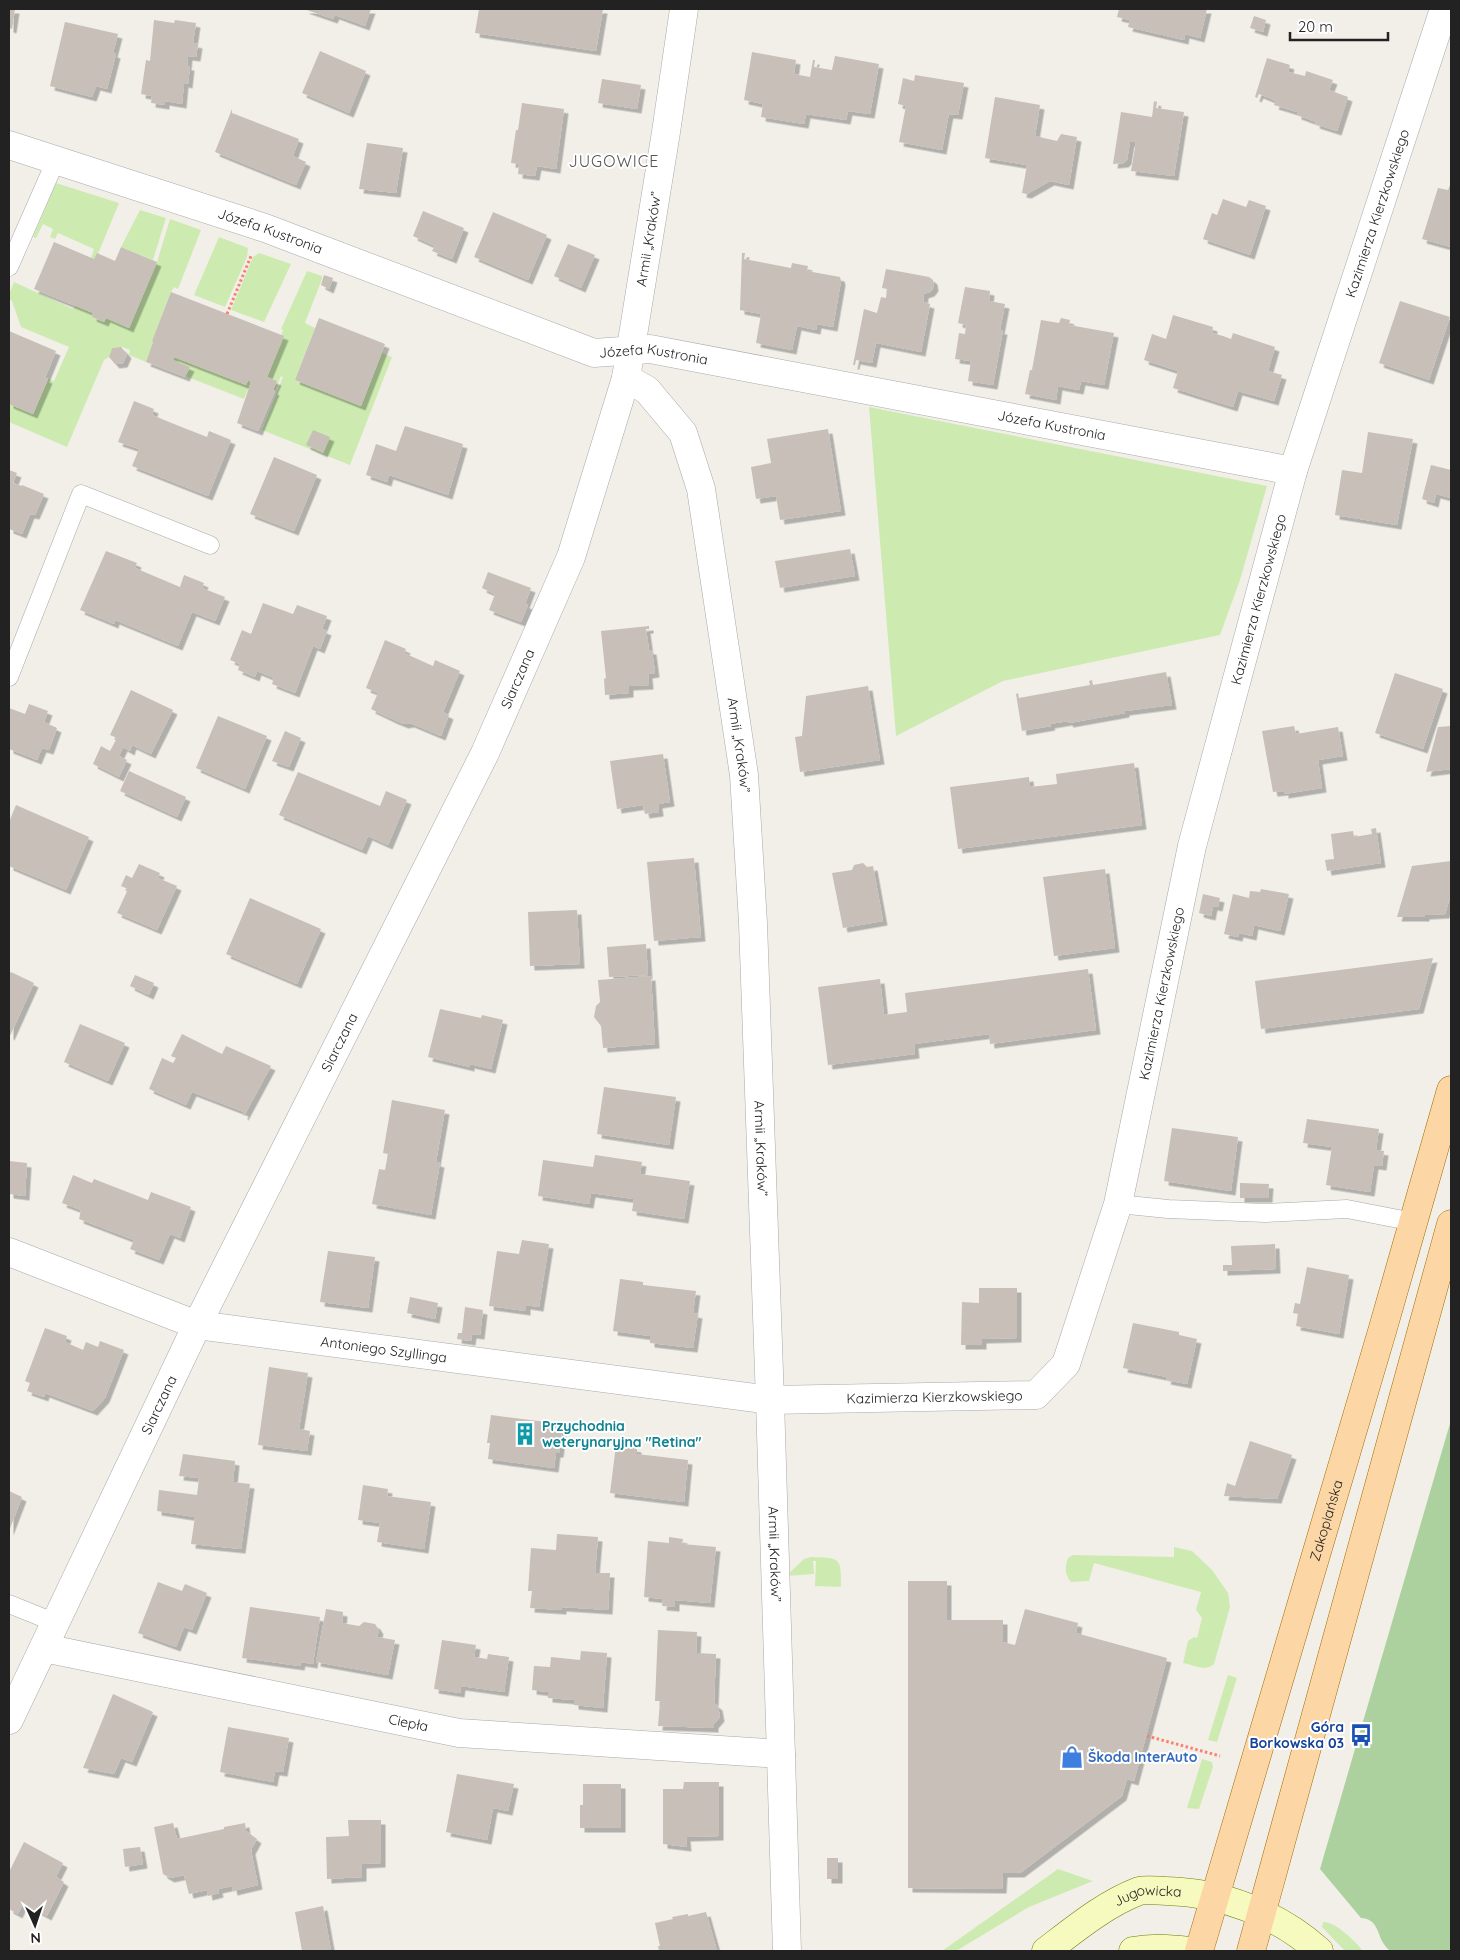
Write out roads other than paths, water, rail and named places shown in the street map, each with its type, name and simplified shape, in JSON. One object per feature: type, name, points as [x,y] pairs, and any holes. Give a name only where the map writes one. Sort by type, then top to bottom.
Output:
[{"type":"main road","name":"Zakopiańska","points":[[1199,1951],[1414,1222],[1451,1090]]},
{"type":"main road","points":[[1251,1951],[1451,1224]]},
{"type":"street","name":"Armii „Kraków”","points":[[630,350],[684,9]]},
{"type":"street","name":"Kazimierza Kierzkowskiego","points":[[770,1400],[1036,1395],[1066,1364],[1118,1204],[1192,846],[1293,471],[1444,9]]},
{"type":"street","name":"Józefa Kustronia","points":[[9,145],[265,228],[594,353],[650,349],[1293,471]]},
{"type":"street","name":"Siarczana","points":[[9,1720],[197,1325],[485,753],[571,557],[626,378],[630,350]]},
{"type":"street","name":"Armii „Kraków”","points":[[626,378],[647,390],[683,433],[701,489],[744,775],[753,923],[787,1951]]},
{"type":"street","name":"Antoniego Szyllinga","points":[[9,1252],[197,1325],[770,1400]]},
{"type":"street","name":"Ciepła","points":[[44,1648],[459,1733],[781,1754]]},
{"type":"street","name":"Jugowicka","points":[[1046,1951],[1092,1916],[1141,1890],[1189,1891],[1262,1913],[1274,1918],[1319,1951]]},
{"type":"street","points":[[1134,1951],[1146,1948],[1191,1951]]},
{"type":"lane","points":[[9,267],[56,160]]},
{"type":"lane","points":[[9,676],[82,494],[210,545]]},
{"type":"lane","points":[[1118,1204],[1168,1209],[1265,1213],[1347,1209],[1414,1222]]},
{"type":"lane","points":[[9,1604],[56,1623]]},
{"type":"place","name":"Przychodnia weterynaryjna \"Retina\"","points":[[525,1434]]},
{"type":"place","name":"Góra Borkowska 03","points":[[1361,1735]]},
{"type":"place","name":"Škoda InterAuto","points":[[1072,1757]]},
{"type":"district","name":"JUGOWICE","points":[[614,161]]}]
